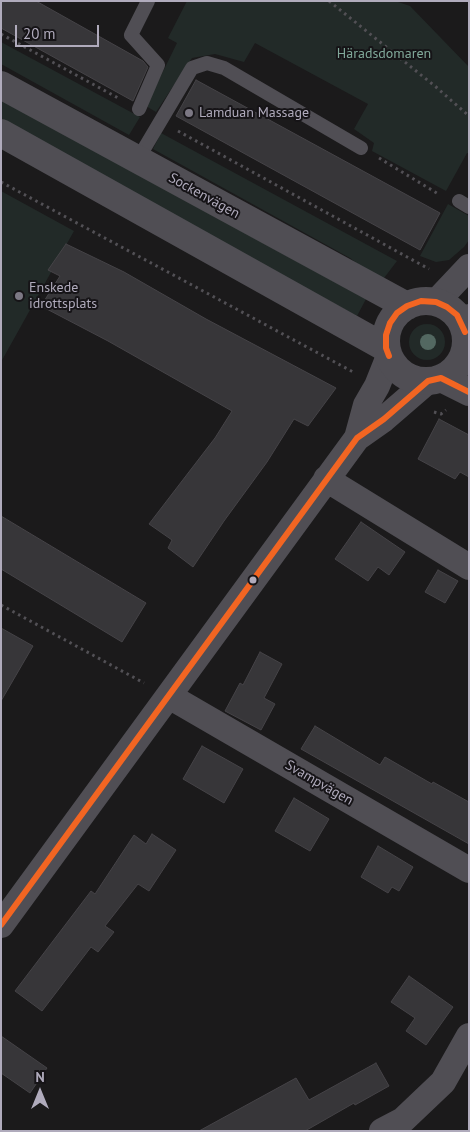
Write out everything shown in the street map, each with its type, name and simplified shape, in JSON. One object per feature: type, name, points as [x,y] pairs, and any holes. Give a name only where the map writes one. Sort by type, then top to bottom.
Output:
[{"type":"street","name":"Sockenvägen","points":[[1,85],[408,306]]},
{"type":"street","points":[[1,133],[388,352]]},
{"type":"street","points":[[451,386],[412,379],[398,370],[388,352],[386,335],[390,323],[397,313],[453,284]]},
{"type":"street","points":[[451,386],[451,373],[459,364],[464,354],[467,327],[447,307],[453,284]]},
{"type":"street","points":[[357,438],[366,405],[377,386],[388,352]]},
{"type":"street","points":[[1,925],[357,438],[384,419],[405,400],[451,386]]},
{"type":"street","points":[[326,480],[469,567]]},
{"type":"street","name":"Svampvägen","points":[[169,696],[469,870]]},
{"type":"street","points":[[382,1131],[403,1120],[443,1082],[469,1036]]},
{"type":"lane","points":[[139,109],[158,65],[131,34],[148,1]]},
{"type":"lane","points":[[138,160],[192,68],[207,63],[224,68],[361,148]]},
{"type":"path","points":[[329,1],[436,86],[469,116]]},
{"type":"path","points":[[1,34],[139,109]]},
{"type":"path","points":[[160,121],[453,284]]},
{"type":"path","points":[[361,148],[442,196],[464,204]]},
{"type":"path","points":[[1,182],[340,364],[377,386]]},
{"type":"path","points":[[405,400],[441,414],[451,386]]},
{"type":"path","points":[[1,605],[169,696]]},
{"type":"green space","name":"Häradsdomaren","points":[[187,1],[395,1],[410,6],[469,67],[469,153],[467,153],[446,191],[372,151],[374,143],[354,129],[368,104],[255,43],[244,62],[215,54],[192,58],[156,112],[146,106],[177,43],[168,38]]},
{"type":"green space","points":[[1,42],[140,117],[129,135],[1,64]]},
{"type":"green space","points":[[1,100],[366,299],[357,316],[1,123]]},
{"type":"green space","points":[[161,133],[397,261],[381,282],[350,258],[153,149]]},
{"type":"green space","name":"Enskede idrottsplats","points":[[1,191],[74,231],[1,362]]},
{"type":"green space","points":[[448,204],[469,216],[469,240],[449,260],[436,262],[420,256]]},
{"type":"green space","points":[[427,324],[434,325],[440,329],[444,335],[444,349],[440,355],[434,359],[427,360],[420,359],[414,355],[410,349],[409,342],[410,335],[414,329],[420,325]]},
{"type":"building","points":[[1,1],[36,1],[143,61],[148,67],[133,101],[1,28]]},
{"type":"building","points":[[196,80],[440,213],[420,250],[176,116]]},
{"type":"building","points":[[66,244],[124,272],[206,319],[336,388],[308,426],[294,419],[267,462],[193,567],[168,548],[172,540],[149,524],[215,438],[232,411],[108,341],[41,306],[60,276],[48,270]]},
{"type":"building","points":[[439,419],[469,435],[469,477],[460,472],[455,479],[418,459]]},
{"type":"building","points":[[1,516],[146,603],[122,642],[1,569]]},
{"type":"building","points":[[361,522],[405,552],[389,575],[378,567],[368,581],[335,559]]},
{"type":"building","points":[[438,570],[458,581],[445,603],[425,592]]},
{"type":"building","points":[[1,628],[33,646],[1,701]]},
{"type":"building","points":[[260,652],[282,664],[264,698],[275,704],[261,730],[225,711],[240,683],[243,685]]},
{"type":"building","points":[[315,726],[380,765],[385,757],[432,784],[433,782],[469,802],[469,844],[301,749]]},
{"type":"building","points":[[202,746],[243,769],[224,803],[183,779]]},
{"type":"building","points":[[294,798],[329,819],[310,851],[275,831]]},
{"type":"building","points":[[152,834],[176,850],[149,891],[138,884],[105,926],[114,932],[98,952],[91,947],[42,1011],[15,991],[91,891],[95,894],[134,835],[146,844]]},
{"type":"building","points":[[378,846],[413,867],[399,891],[392,887],[388,893],[361,877]]},
{"type":"building","points":[[409,976],[453,1007],[426,1045],[406,1031],[415,1018],[391,1002]]},
{"type":"building","points":[[1,1036],[47,1068],[30,1093],[1,1073]]},
{"type":"building","points":[[376,1063],[389,1086],[355,1105],[354,1103],[305,1131],[199,1131],[296,1078],[309,1100]]},
{"type":"transit line","points":[[389,356],[386,348],[386,335],[390,323],[397,313],[407,306],[421,301],[436,302],[447,307],[457,315],[465,332]]},
{"type":"transit line","points":[[1,925],[357,438],[384,419],[428,381],[441,378],[469,392]]},
{"type":"place","name":"Lamduan Massage","points":[[189,113]]},
{"type":"place","name":"Enskede idrottsplats","points":[[19,296]]}]
